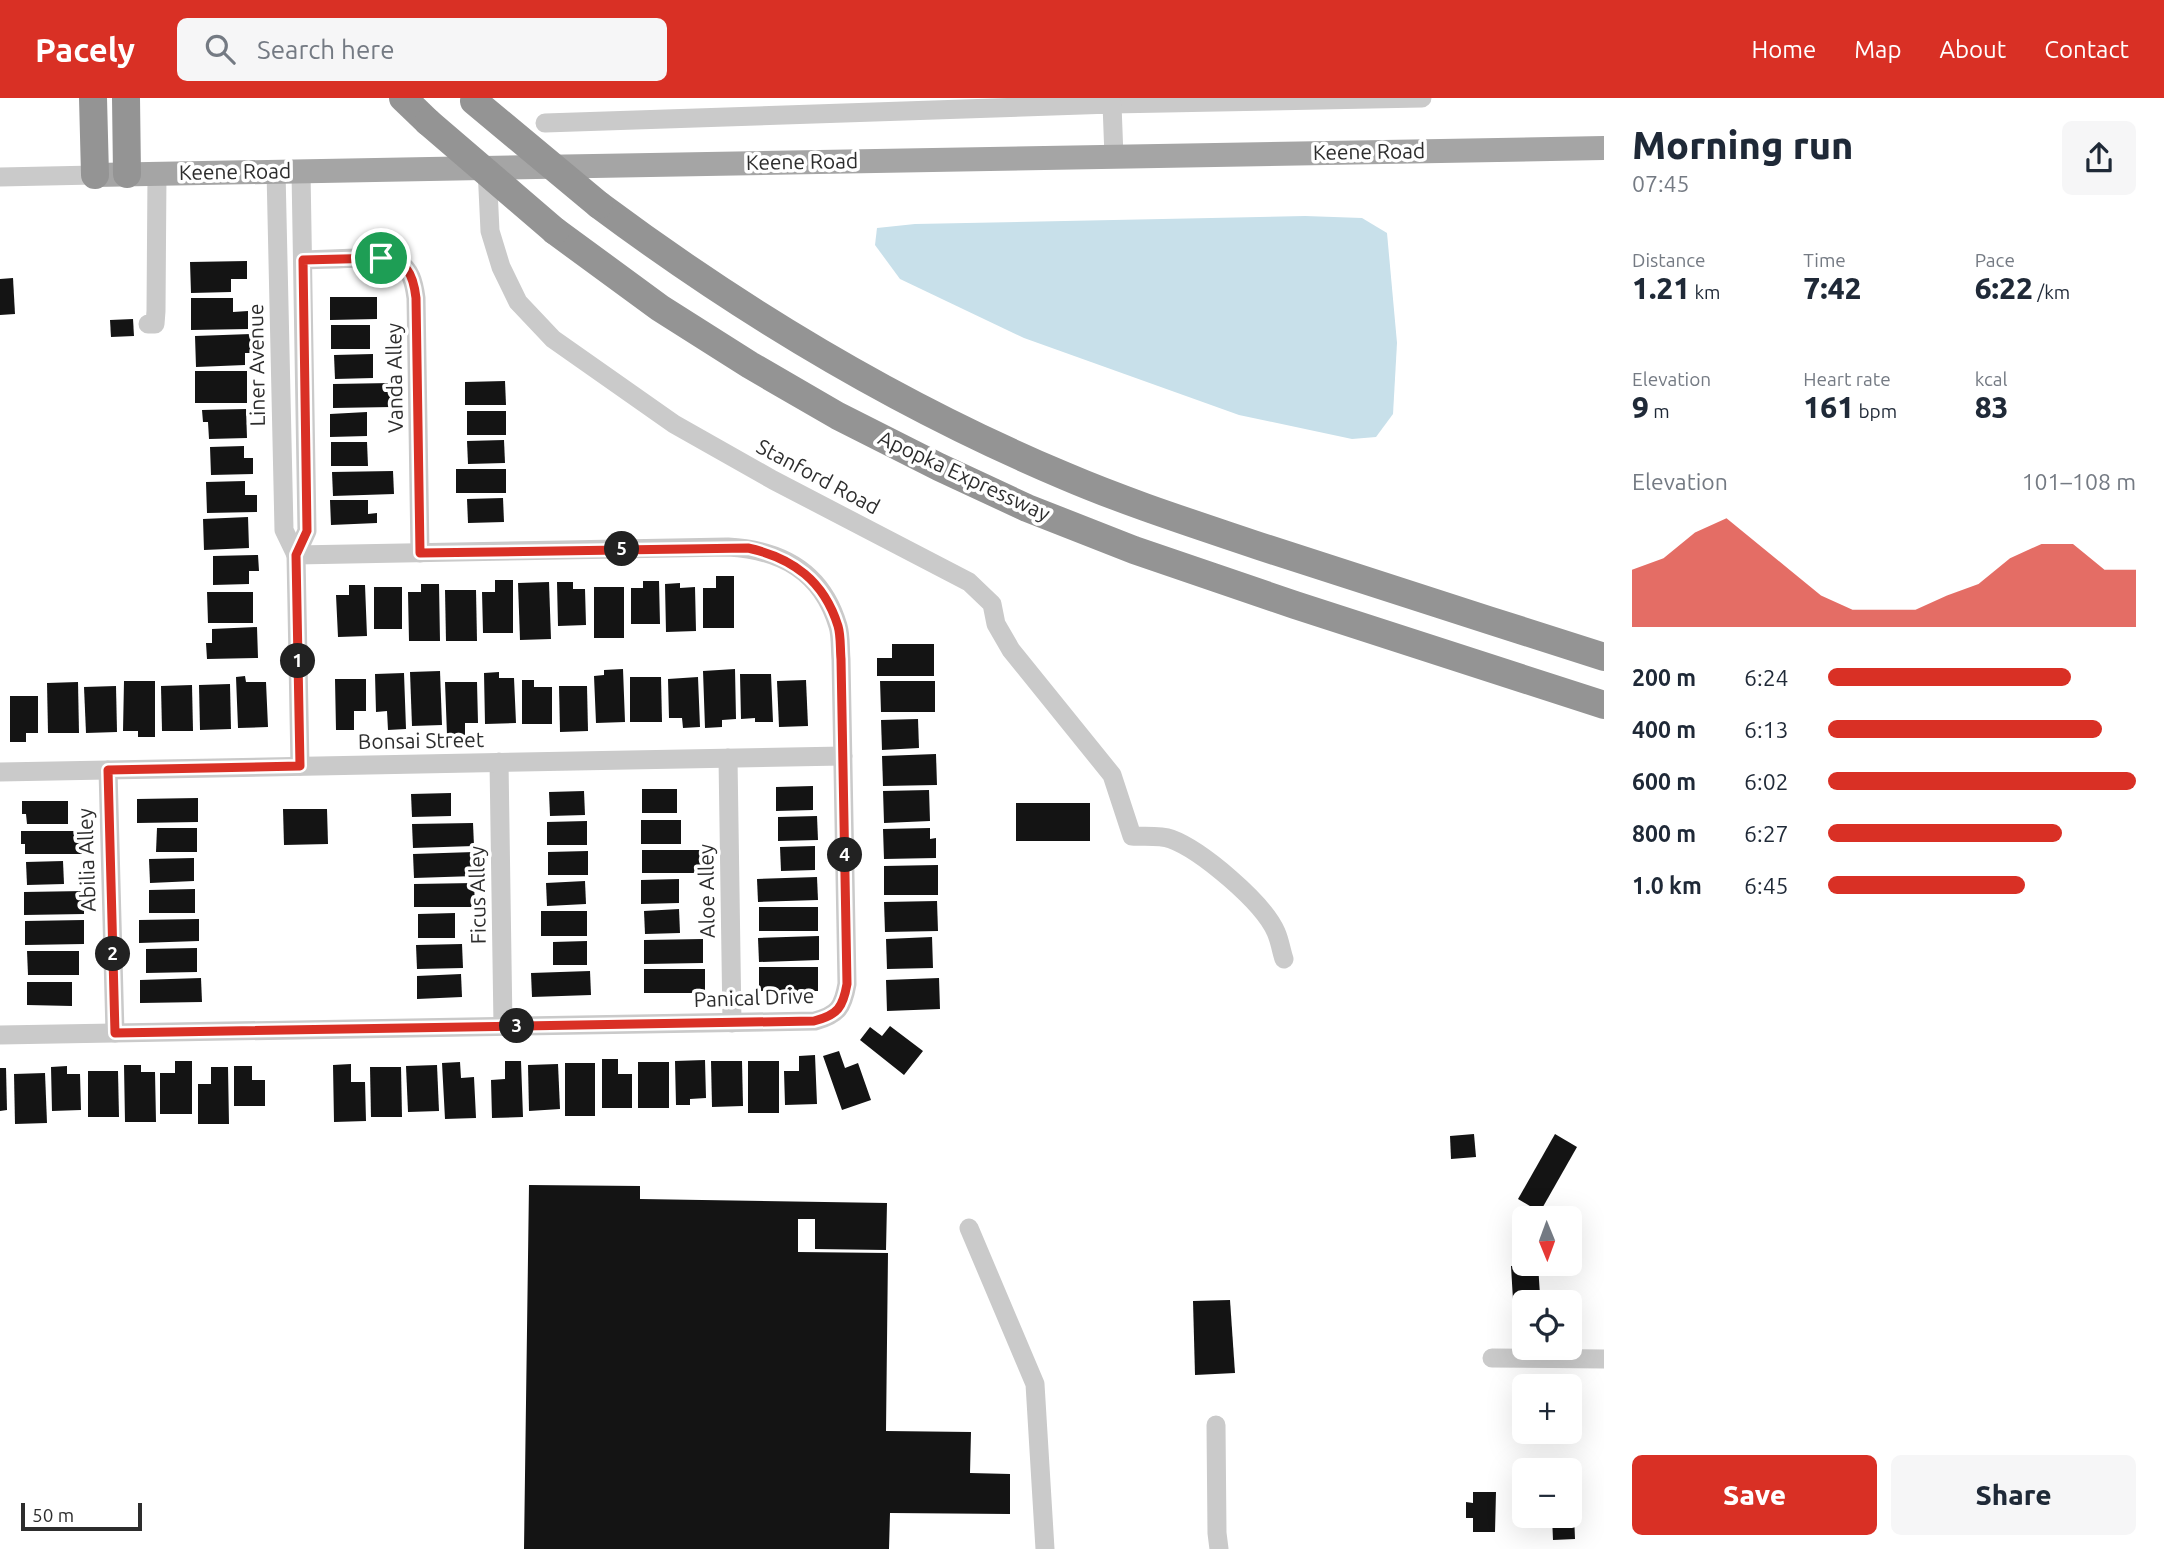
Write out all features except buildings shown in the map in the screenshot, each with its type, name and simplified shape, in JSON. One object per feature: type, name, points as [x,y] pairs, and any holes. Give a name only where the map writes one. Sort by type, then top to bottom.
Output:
[{"type":"highway","points":[[93,98],[95,175]]},
{"type":"highway","points":[[125,98],[127,174]]},
{"type":"highway","name":"Apopka Expressway","points":[[403,98],[555,231],[660,308],[838,416],[1027,508],[1134,550],[1604,705]]},
{"type":"highway","name":"Apopka Expressway","points":[[472,99],[599,205],[661,251],[839,364],[958,427],[1066,477],[1192,523],[1604,657]]},
{"type":"main road","name":"Keene Road","points":[[95,175],[1604,148]]},
{"type":"street","points":[[545,123],[1112,104],[1422,98]]},
{"type":"street","points":[[1112,104],[1114,157]]},
{"type":"street","name":"Stanford Road","points":[[487,168],[490,231],[501,267],[518,302],[554,339],[674,424],[773,480],[969,582],[992,604],[996,624],[1011,650],[1112,775],[1132,836],[1169,838],[1202,856],[1264,912],[1276,932],[1284,959]]},
{"type":"street","name":"Liner Avenue","points":[[296,555],[307,531],[301,171]]},
{"type":"street","name":"Liner Avenue","points":[[276,172],[284,530],[296,555],[300,766]]},
{"type":"street","points":[[148,324],[155,324],[156,312],[157,174]]},
{"type":"street","name":"Keene Road","points":[[0,177],[95,175]]},
{"type":"street","name":"Vanda Alley","points":[[303,260],[395,260],[406,268],[414,281],[420,553]]},
{"type":"street","name":"Panical Drive","points":[[0,1035],[814,1021],[827,1018],[836,1012],[844,1000],[847,984],[839,628],[827,601],[815,583],[795,565],[771,553],[728,547],[296,555]]},
{"type":"street","name":"Bonsai Street","points":[[0,772],[843,756]]},
{"type":"street","name":"Aloe Alley","points":[[728,758],[732,1023]]},
{"type":"street","name":"Ficus Alley","points":[[499,762],[503,1026]]},
{"type":"street","name":"Abilia Alley","points":[[108,770],[115,1033]]},
{"type":"street","points":[[969,1228],[1035,1384],[1045,1549]]},
{"type":"street","points":[[1492,1358],[1604,1359]]},
{"type":"street","points":[[1216,1425],[1219,1549]]},
{"type":"water","points":[[1305,216],[1362,218],[1387,233],[1397,343],[1393,414],[1376,437],[1352,439],[1239,415],[1024,338],[900,279],[875,245],[877,228],[915,224]]},
{"type":"route","points":[[381,258],[395,260],[406,268],[414,281],[420,553],[748,548],[771,553],[795,565],[815,583],[827,601],[839,628],[841,659],[847,984],[844,1000],[836,1012],[827,1018],[814,1021],[115,1033],[108,770],[300,766],[296,555],[307,531],[303,260],[381,258]]}]
